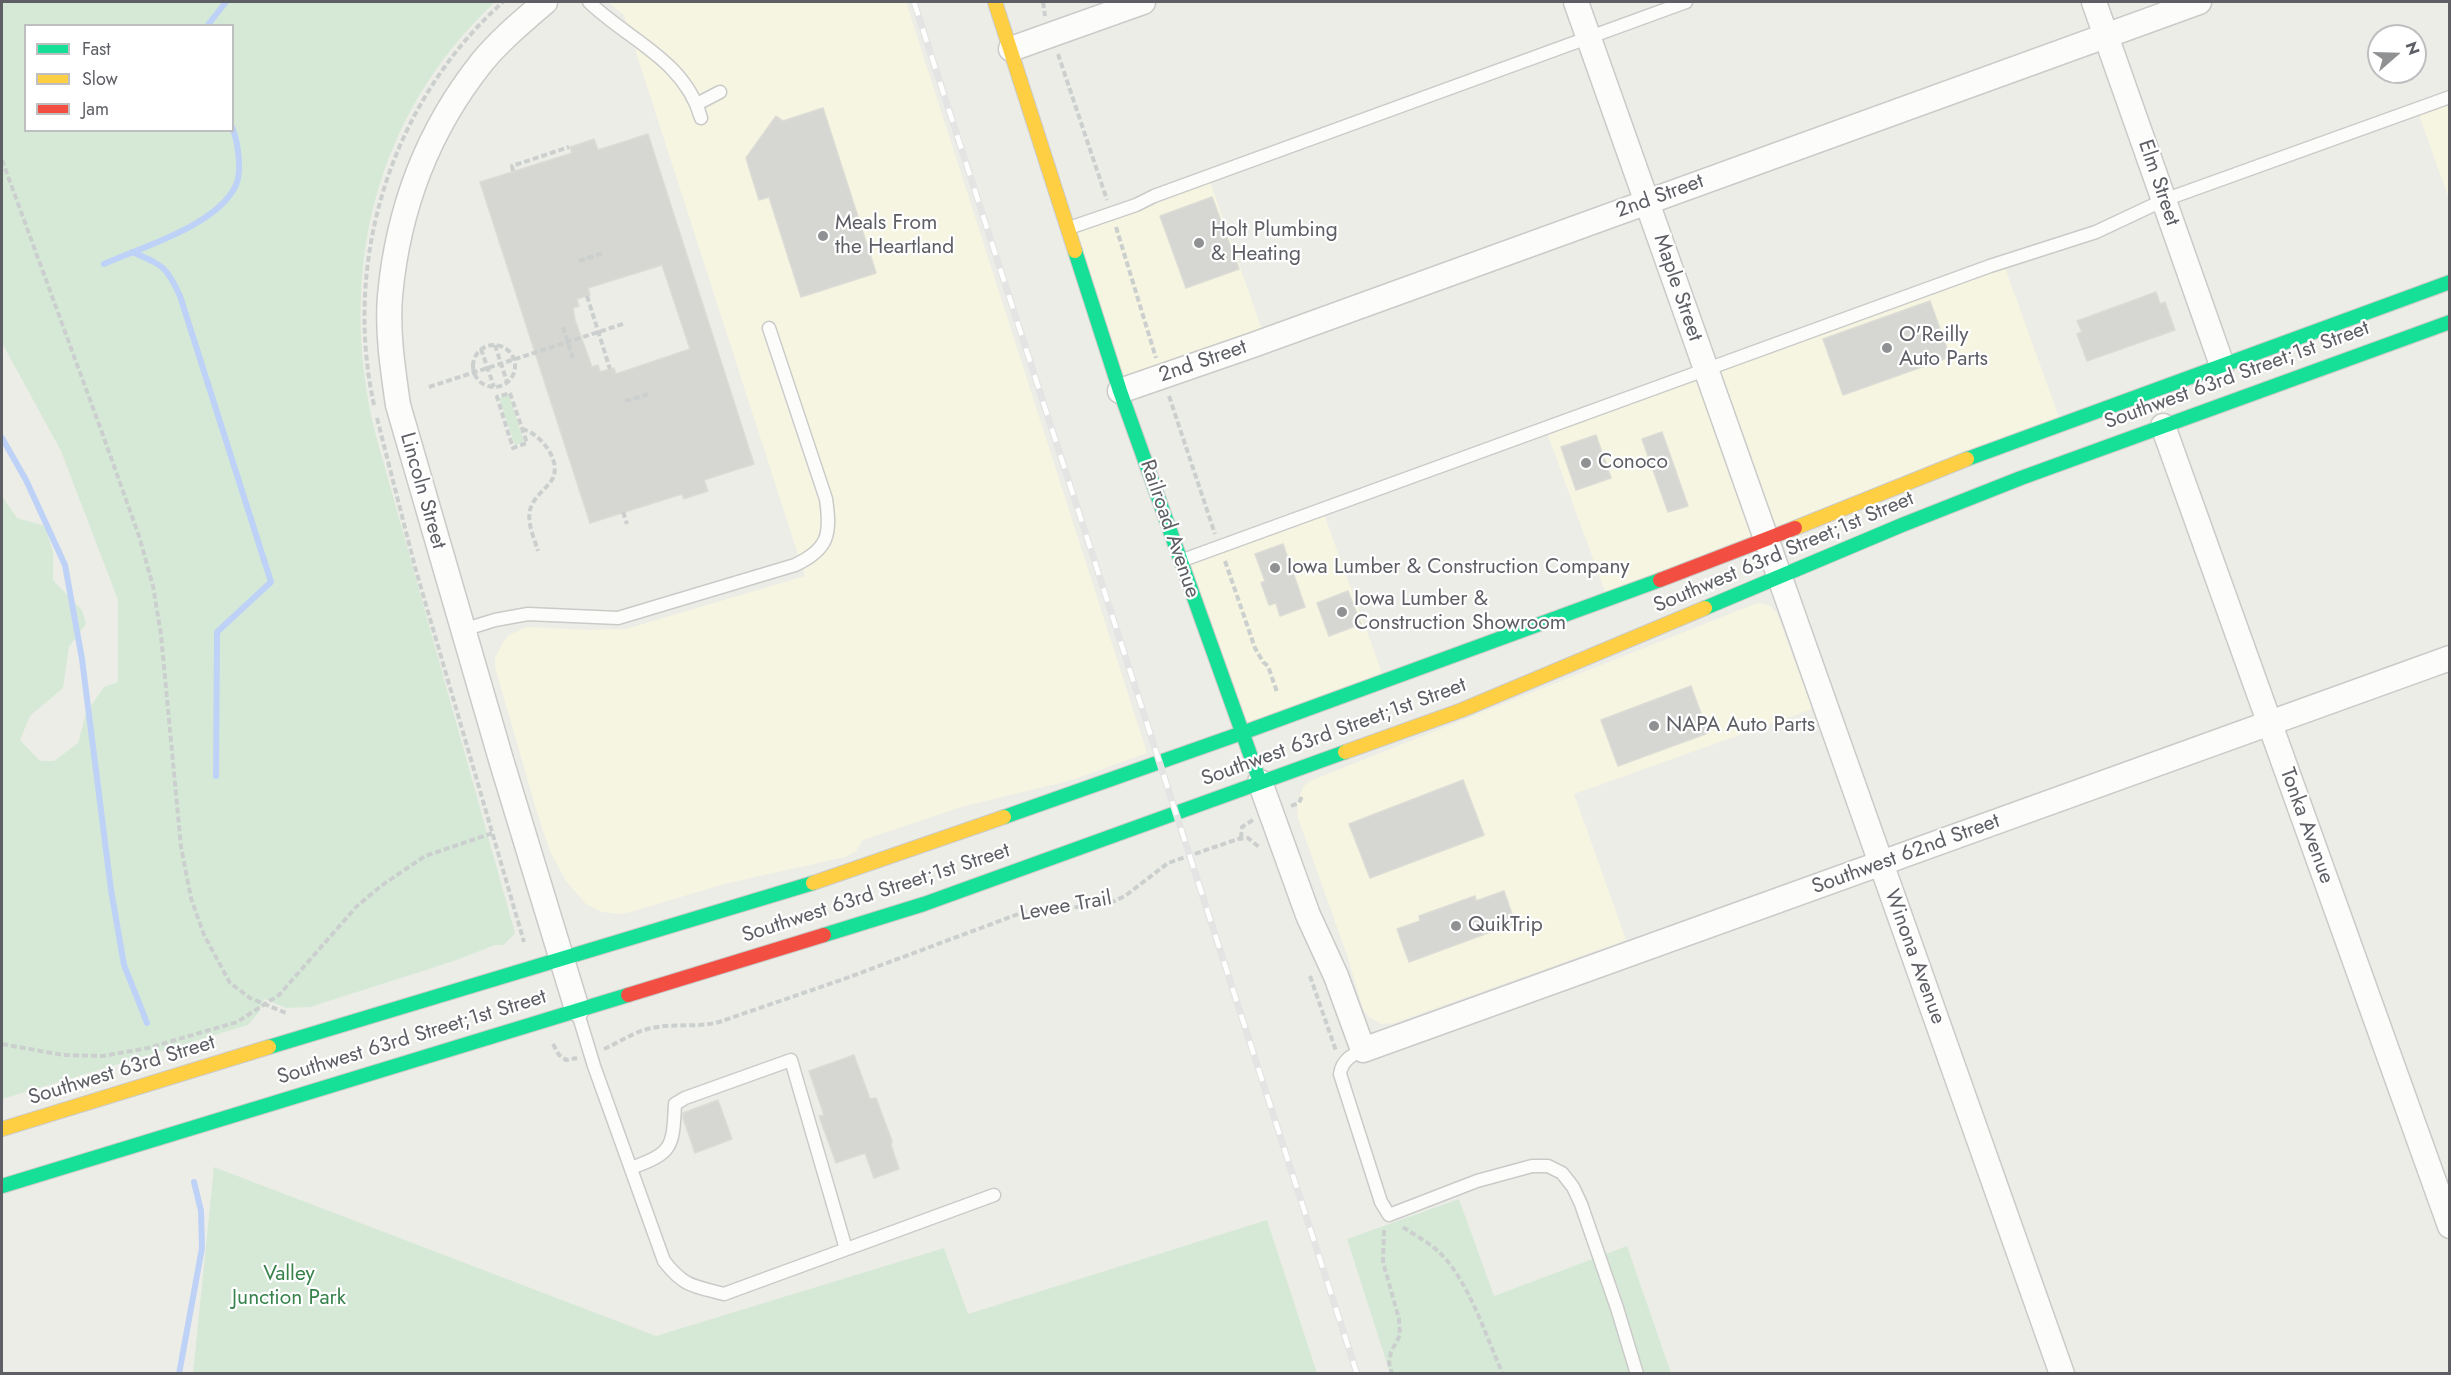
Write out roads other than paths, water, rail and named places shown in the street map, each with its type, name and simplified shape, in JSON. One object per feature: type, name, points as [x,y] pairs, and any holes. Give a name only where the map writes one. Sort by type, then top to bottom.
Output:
[{"type":"main road","name":"Railroad Avenue","points":[[995,2],[1120,391],[1260,782]]},
{"type":"main road","name":"Southwest 63rd Street;1st Street","points":[[255,1053],[845,873],[1242,733],[1766,540],[2005,444],[2450,282]]},
{"type":"main road","name":"Southwest 63rd Street;1st Street","points":[[2,1186],[924,904],[1462,710],[1999,486],[2450,322]]},
{"type":"main road","name":"Southwest 63rd Street","points":[[2,1129],[255,1053]]},
{"type":"street","name":"Lincoln Street","points":[[544,2],[484,60],[462,89],[438,130],[410,190],[398,243],[390,298],[392,364],[398,405],[577,1009]]},
{"type":"street","points":[[1011,49],[1143,2]]},
{"type":"street","name":"Maple Street","points":[[1576,2],[1766,540]]},
{"type":"street","name":"Elm Street","points":[[2094,2],[2222,365]]},
{"type":"street","name":"2nd Street","points":[[1120,391],[1260,343],[2199,2]]},
{"type":"street","name":"Tonka Avenue","points":[[2163,426],[2450,1226]]},
{"type":"street","name":"Winona Avenue","points":[[1766,540],[2062,1374]]},
{"type":"street","name":"Southwest 62nd Street","points":[[1363,1050],[2450,658]]},
{"type":"street","name":"Railroad Avenue","points":[[1260,782],[1308,915],[1336,976],[1363,1050]]},
{"type":"lane","points":[[589,2],[599,12],[662,57],[677,73],[697,104],[701,118]]},
{"type":"lane","points":[[1069,228],[1686,2]]},
{"type":"lane","points":[[697,104],[720,92]]},
{"type":"lane","points":[[1181,561],[1706,368],[1990,266],[2096,232],[2164,200],[2450,97]]},
{"type":"lane","points":[[463,630],[528,614],[618,618],[795,565],[812,557],[824,544],[829,523],[826,499],[769,328]]},
{"type":"lane","points":[[577,1009],[594,1066],[664,1262],[676,1277],[691,1285],[724,1294],[994,1195]]},
{"type":"lane","points":[[1363,1050],[1346,1059],[1341,1066],[1341,1083],[1381,1202],[1389,1215],[1477,1181],[1532,1166],[1548,1166],[1562,1173],[1574,1187],[1581,1204],[1625,1331],[1637,1374]]},
{"type":"lane","points":[[632,1168],[654,1160],[666,1152],[672,1138],[675,1104],[685,1098],[791,1060],[846,1249]]},
{"type":"waterway","points":[[209,24],[226,2]]},
{"type":"waterway","points":[[104,264],[178,233],[213,212],[227,199],[236,185],[239,172],[234,132]]},
{"type":"waterway","points":[[132,252],[162,267],[171,278],[180,296],[271,582],[217,632],[216,776]]},
{"type":"waterway","points":[[2,438],[26,480],[65,565],[82,659],[111,890],[124,965],[147,1023]]},
{"type":"waterway","points":[[179,1374],[202,1248],[201,1211],[194,1182]]},
{"type":"railway","points":[[914,2],[1357,1374]]},
{"type":"place","name":"Meals From the Heartland","points":[[823,236]]},
{"type":"place","name":"Holt Plumbing & Heating","points":[[1199,243]]},
{"type":"place","name":"O'Reilly Auto Parts","points":[[1887,348]]},
{"type":"place","name":"Conoco","points":[[1586,463]]},
{"type":"place","name":"Iowa Lumber & Construction Company","points":[[1275,568]]},
{"type":"place","name":"Iowa Lumber & Construction Showroom","points":[[1342,612]]},
{"type":"place","name":"NAPA Auto Parts","points":[[1654,726]]},
{"type":"place","name":"QuikTrip","points":[[1456,926]]},
{"type":"park label","name":"Valley Junction Park","points":[[289,1287]]}]
